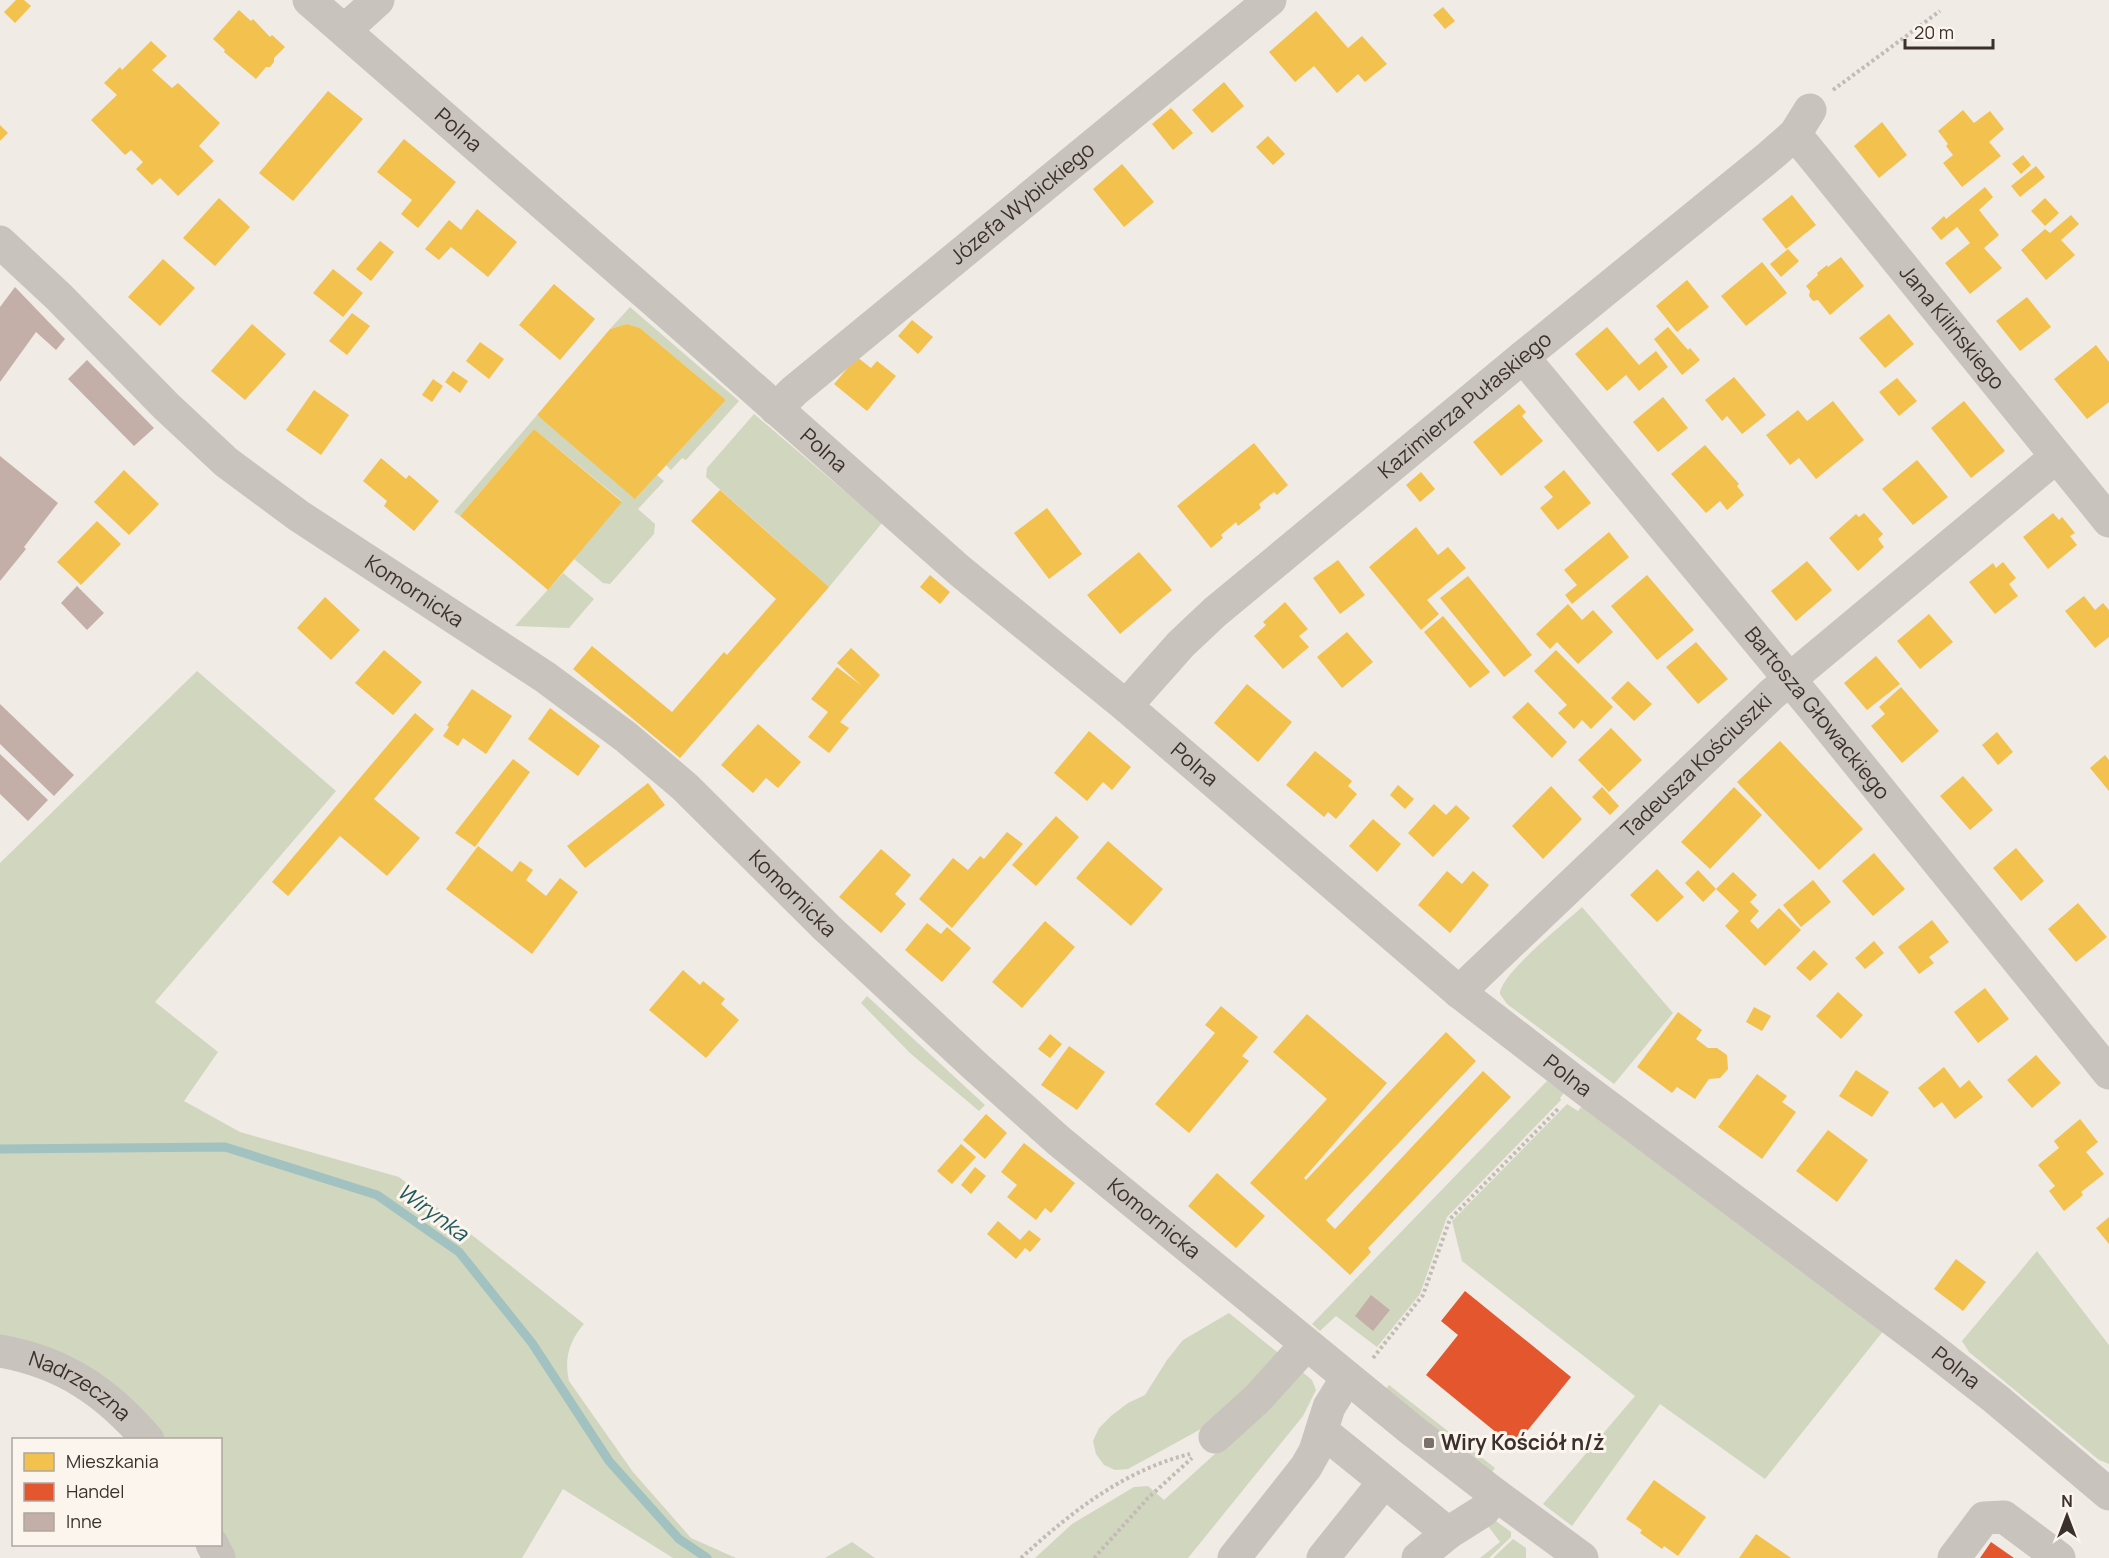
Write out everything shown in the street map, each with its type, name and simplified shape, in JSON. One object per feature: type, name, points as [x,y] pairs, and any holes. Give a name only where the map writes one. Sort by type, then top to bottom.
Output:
[{"type":"street","name":"Polna","points":[[309,0],[960,571],[1126,706],[1459,992],[1952,1364],[2109,1494]]},
{"type":"street","points":[[345,30],[378,0]]},
{"type":"street","name":"Józefa Wybickiego","points":[[776,409],[794,391],[1270,0]]},
{"type":"street","name":"Kazimierza Pułaskiego","points":[[1126,706],[1198,628],[1802,122]]},
{"type":"street","name":"Jana Kilińskiego","points":[[1802,122],[2056,457],[2109,521]]},
{"type":"street","name":"Komornicka","points":[[0,242],[59,297],[196,435],[256,486],[518,658],[595,713],[652,759],[827,928],[981,1072],[1059,1141],[1306,1345],[1356,1372],[1496,1496],[1582,1558]]},
{"type":"street","name":"Bartosza Głowackiego","points":[[1523,357],[1790,679],[2109,1073]]},
{"type":"street","name":"Tadeusza Kościuszki","points":[[1459,992],[1761,704],[2056,457]]},
{"type":"street","points":[[1215,1437],[1257,1399],[1306,1345]]},
{"type":"street","name":"Nadrzeczna","points":[[0,1351],[30,1358],[66,1371],[100,1392],[131,1420],[146,1438]]},
{"type":"street","points":[[1234,1558],[1306,1467],[1315,1451],[1334,1397],[1356,1372]]},
{"type":"street","points":[[1322,1431],[1448,1533]]},
{"type":"street","points":[[1323,1558],[1384,1482]]},
{"type":"street","points":[[1418,1558],[1448,1533],[1473,1519],[1496,1496]]},
{"type":"street","points":[[1954,1558],[1984,1518],[2004,1517],[2059,1558]]},
{"type":"path","points":[[1802,122],[1832,90],[1940,11]]},
{"type":"path","points":[[1356,1372],[1423,1295],[1450,1219],[1565,1102]]},
{"type":"path","points":[[1022,1558],[1068,1516],[1098,1496],[1147,1468],[1199,1451],[1148,1498],[1094,1558]]},
{"type":"green space","points":[[630,307],[739,401],[686,460],[682,458],[671,470],[666,465],[726,400],[640,328],[627,324],[610,329]]},
{"type":"green space","points":[[754,414],[882,523],[829,587],[706,477],[707,468]]},
{"type":"green space","points":[[537,415],[636,498],[657,475],[664,481],[638,509],[655,524],[654,534],[610,584],[603,583],[574,559],[622,501],[534,429],[460,516],[454,512]]},
{"type":"green space","points":[[563,573],[594,599],[569,628],[515,626]]},
{"type":"green space","points":[[197,671],[336,791],[155,1002],[218,1052],[184,1101],[240,1132],[399,1177],[584,1324],[569,1351],[567,1365],[569,1381],[633,1472],[691,1538],[736,1558],[673,1558],[563,1489],[522,1558],[230,1558],[222,1541],[222,1438],[161,1438],[0,1342],[0,863]]},
{"type":"green space","points":[[1582,907],[1673,1013],[1614,1084],[1507,1004],[1500,994],[1510,974],[1521,962]]},
{"type":"green space","points":[[867,996],[985,1105],[979,1111],[910,1053],[861,1003]]},
{"type":"green space","points":[[1547,1081],[1564,1093],[1561,1100],[1447,1217],[1420,1294],[1377,1347],[1336,1316],[1320,1331],[1312,1324]]},
{"type":"green space","points":[[1567,1104],[1578,1111],[1582,1106],[1884,1330],[1765,1479],[1660,1404],[1572,1526],[1543,1504],[1635,1396],[1462,1261],[1452,1221]]},
{"type":"green space","points":[[2037,1251],[2109,1345],[2109,1464],[2099,1460],[1969,1352],[1962,1341]]},
{"type":"green space","points":[[1229,1313],[1282,1356],[1201,1429],[1128,1469],[1115,1470],[1104,1465],[1096,1454],[1093,1441],[1099,1428],[1128,1403],[1145,1395],[1183,1340]]},
{"type":"green space","points":[[1300,1370],[1312,1380],[1316,1390],[1303,1416],[1188,1558],[1035,1558],[1072,1524],[1134,1487],[1148,1486],[1164,1500],[1237,1434]]},
{"type":"green space","points":[[1389,1385],[1495,1468],[1491,1473],[1385,1390]]},
{"type":"green space","points":[[1496,1521],[1511,1532],[1511,1537],[1489,1558],[1480,1558],[1500,1542],[1488,1526]]},
{"type":"green space","points":[[1513,1539],[1526,1548],[1526,1558],[1493,1558]]},
{"type":"green space","points":[[852,1542],[875,1558],[825,1558]]},
{"type":"building: Mieszkania","points":[[16,0],[24,0],[31,6],[15,23],[4,12]]},
{"type":"building: Mieszkania","points":[[1443,7],[1455,21],[1445,29],[1433,15]]},
{"type":"building: Mieszkania","points":[[239,10],[285,47],[274,58],[270,67],[266,67],[256,79],[224,52],[225,50],[213,39]]},
{"type":"building: Mieszkania","points":[[1316,11],[1348,48],[1362,36],[1387,64],[1365,82],[1358,74],[1337,93],[1314,66],[1295,82],[1269,52]]},
{"type":"building: Mieszkania","points":[[151,41],[167,56],[152,70],[172,88],[178,83],[220,123],[199,146],[214,161],[178,196],[160,178],[152,185],[136,169],[143,162],[131,150],[125,155],[91,120],[117,95],[104,83],[120,67],[122,70]]},
{"type":"building: Mieszkania","points":[[1224,82],[1244,106],[1212,133],[1192,110]]},
{"type":"building: Mieszkania","points":[[328,91],[363,119],[293,201],[259,173]]},
{"type":"building: Mieszkania","points":[[1171,108],[1193,133],[1173,150],[1152,124]]},
{"type":"building: Mieszkania","points":[[1963,110],[1974,123],[1990,111],[2004,129],[1989,142],[2001,156],[1962,187],[1943,163],[1953,155],[1938,131]]},
{"type":"building: Mieszkania","points":[[1882,122],[1907,155],[1879,178],[1854,146]]},
{"type":"building: Mieszkania","points":[[0,125],[8,133],[0,141]]},
{"type":"building: Mieszkania","points":[[1268,136],[1285,154],[1273,165],[1256,147]]},
{"type":"building: Mieszkania","points":[[404,139],[456,182],[418,228],[401,214],[412,200],[377,172]]},
{"type":"building: Mieszkania","points":[[2023,155],[2031,165],[2021,174],[2012,164]]},
{"type":"building: Mieszkania","points":[[1122,164],[1154,202],[1124,227],[1093,189]]},
{"type":"building: Mieszkania","points":[[2036,166],[2045,177],[2020,197],[2011,186]]},
{"type":"building: Mieszkania","points":[[1985,187],[1993,197],[1979,210],[1999,235],[1984,248],[2002,268],[1970,294],[1945,263],[1970,243],[1957,227],[1941,240],[1931,228],[1944,216],[1946,219]]},
{"type":"building: Mieszkania","points":[[1792,195],[1816,225],[1786,249],[1762,219]]},
{"type":"building: Mieszkania","points":[[219,198],[250,227],[215,266],[183,238]]},
{"type":"building: Mieszkania","points":[[2045,198],[2059,213],[2045,226],[2031,211]]},
{"type":"building: Mieszkania","points":[[477,209],[517,242],[488,277],[451,247],[439,260],[425,249],[449,220],[461,230]]},
{"type":"building: Mieszkania","points":[[2071,215],[2079,224],[2061,240],[2075,255],[2046,280],[2021,250],[2045,229],[2050,233]]},
{"type":"building: Mieszkania","points":[[380,241],[394,252],[371,281],[356,269]]},
{"type":"building: Mieszkania","points":[[1788,249],[1799,261],[1781,277],[1770,264]]},
{"type":"building: Mieszkania","points":[[1841,257],[1864,286],[1830,315],[1818,300],[1813,301],[1806,286],[1818,275],[1817,273]]},
{"type":"building: Mieszkania","points":[[163,259],[195,288],[160,326],[128,297]]},
{"type":"building: Mieszkania","points":[[1762,262],[1787,293],[1746,326],[1721,296]]},
{"type":"building: Mieszkania","points":[[333,269],[363,293],[343,317],[313,293]]},
{"type":"building: Mieszkania","points":[[1687,280],[1709,307],[1677,332],[1656,306]]},
{"type":"building: Mieszkania","points":[[554,284],[595,319],[560,360],[519,325]]},
{"type":"building: Mieszkania","points":[[2027,297],[2051,327],[2020,351],[1996,321]]},
{"type":"building: Mieszkania","points":[[352,313],[370,326],[347,355],[329,341]]},
{"type":"building: Mieszkania","points":[[1889,314],[1914,344],[1885,368],[1859,338]]},
{"type":"building: Mieszkania","points":[[912,320],[933,337],[918,354],[898,336]]},
{"type":"building: Mieszkania","points":[[252,324],[286,354],[245,400],[211,371]]},
{"type":"building: Mieszkania","points":[[627,324],[640,328],[726,400],[635,499],[537,415],[610,329]]},
{"type":"building: Mieszkania","points":[[1607,327],[1639,365],[1656,351],[1668,367],[1639,391],[1626,375],[1607,391],[1575,354]]},
{"type":"building: Mieszkania","points":[[1668,327],[1700,360],[1682,375],[1654,339]]},
{"type":"building: Mieszkania","points":[[480,342],[504,359],[489,379],[466,361]]},
{"type":"building: Mieszkania","points":[[2096,345],[2109,362],[2109,402],[2087,419],[2054,379]]},
{"type":"building: Mieszkania","points":[[857,357],[871,368],[877,361],[896,376],[867,411],[834,384]]},
{"type":"building: Mieszkania","points":[[453,371],[468,381],[460,393],[445,382]]},
{"type":"building: Mieszkania","points":[[1734,377],[1766,415],[1742,434],[1727,416],[1722,421],[1705,400]]},
{"type":"building: Mieszkania","points":[[1897,378],[1917,401],[1899,416],[1879,392]]},
{"type":"building: Mieszkania","points":[[433,379],[443,386],[432,402],[422,395]]},
{"type":"building: Mieszkania","points":[[314,390],[349,415],[321,455],[286,430]]},
{"type":"building: Mieszkania","points":[[1663,397],[1688,428],[1658,452],[1633,422]]},
{"type":"building: Mieszkania","points":[[1833,401],[1864,440],[1816,479],[1799,458],[1790,465],[1766,435],[1798,410],[1807,421]]},
{"type":"building: Mieszkania","points":[[1964,401],[2005,451],[1971,478],[1931,428]]},
{"type":"building: Mieszkania","points":[[1519,404],[1526,412],[1522,416],[1543,441],[1501,476],[1473,442]]},
{"type":"building: Mieszkania","points":[[534,429],[622,502],[548,590],[460,516]]},
{"type":"building: Mieszkania","points":[[1254,443],[1288,485],[1277,495],[1274,492],[1259,504],[1261,508],[1238,526],[1236,522],[1221,535],[1223,538],[1211,548],[1177,506]]},
{"type":"building: Mieszkania","points":[[1705,445],[1739,484],[1737,486],[1744,495],[1727,510],[1720,501],[1706,513],[1671,474]]},
{"type":"building: Mieszkania","points":[[381,458],[406,479],[409,475],[439,501],[414,531],[384,506],[387,501],[363,481]]},
{"type":"building: Mieszkania","points":[[1917,460],[1948,497],[1913,525],[1882,489]]},
{"type":"building: Mieszkania","points":[[124,470],[159,504],[129,535],[94,502]]},
{"type":"building: Mieszkania","points":[[1564,470],[1591,503],[1558,530],[1540,508],[1553,497],[1544,487]]},
{"type":"building: Mieszkania","points":[[1421,472],[1435,489],[1420,502],[1406,485]]},
{"type":"building: Mieszkania","points":[[720,490],[829,587],[680,758],[573,669],[592,646],[672,712],[724,652],[727,655],[776,599],[691,521]]},
{"type":"building: Mieszkania","points":[[1047,508],[1082,554],[1049,579],[1014,533]]},
{"type":"building: Mieszkania","points":[[1864,513],[1883,534],[1878,539],[1884,547],[1858,571],[1829,538],[1856,514],[1859,517]]},
{"type":"building: Mieszkania","points":[[2053,513],[2059,520],[2062,517],[2075,533],[2070,536],[2077,545],[2048,569],[2023,537]]},
{"type":"building: Mieszkania","points":[[97,521],[121,544],[81,585],[57,562]]},
{"type":"building: Mieszkania","points":[[1416,527],[1438,555],[1448,547],[1466,568],[1427,600],[1439,614],[1421,630],[1369,567]]},
{"type":"building: Mieszkania","points":[[1609,532],[1629,557],[1572,604],[1565,595],[1577,585],[1564,570]]},
{"type":"building: Mieszkania","points":[[1139,552],[1172,590],[1120,634],[1087,595]]},
{"type":"building: Mieszkania","points":[[1338,560],[1365,595],[1340,614],[1313,578]]},
{"type":"building: Mieszkania","points":[[1807,561],[1832,590],[1796,621],[1771,591]]},
{"type":"building: Mieszkania","points":[[2003,562],[2016,578],[2009,584],[2018,596],[1995,614],[1969,582],[1993,563],[1996,568]]},
{"type":"building: Mieszkania","points":[[930,575],[950,592],[940,604],[920,587]]},
{"type":"building: Mieszkania","points":[[1647,575],[1694,630],[1657,660],[1611,606]]},
{"type":"building: Mieszkania","points":[[1468,576],[1532,655],[1504,677],[1440,598]]},
{"type":"building: Mieszkania","points":[[2084,596],[2095,610],[2103,603],[2109,610],[2109,637],[2095,648],[2065,611]]},
{"type":"building: Mieszkania","points":[[325,597],[360,630],[331,660],[297,628]]},
{"type":"building: Mieszkania","points":[[1285,602],[1308,629],[1299,636],[1309,647],[1283,669],[1254,636],[1266,625],[1263,622]]},
{"type":"building: Mieszkania","points":[[1568,604],[1582,620],[1593,610],[1613,632],[1578,664],[1557,642],[1550,649],[1536,634]]},
{"type":"building: Mieszkania","points":[[1929,614],[1953,642],[1920,669],[1897,641]]},
{"type":"building: Mieszkania","points":[[1443,616],[1490,672],[1470,688],[1424,632]]},
{"type":"building: Mieszkania","points":[[1347,632],[1373,662],[1342,688],[1317,657]]},
{"type":"building: Mieszkania","points":[[1696,642],[1728,679],[1698,704],[1666,667]]},
{"type":"building: Mieszkania","points":[[851,648],[880,675],[840,722],[849,728],[829,753],[808,737],[828,712],[811,699],[837,667],[862,686],[837,663]]},
{"type":"building: Mieszkania","points":[[384,650],[422,682],[393,715],[355,683]]},
{"type":"building: Mieszkania","points":[[1556,650],[1613,707],[1591,729],[1582,720],[1574,729],[1558,713],[1567,705],[1534,671]]},
{"type":"building: Mieszkania","points":[[1876,656],[1900,684],[1867,710],[1844,683]]},
{"type":"building: Mieszkania","points":[[1628,681],[1652,704],[1634,721],[1611,698]]},
{"type":"building: Mieszkania","points":[[1247,684],[1292,722],[1258,762],[1214,723]]},
{"type":"building: Mieszkania","points":[[1901,687],[1939,731],[1902,763],[1871,726],[1885,714],[1879,707]]},
{"type":"building: Mieszkania","points":[[472,689],[512,716],[486,754],[463,738],[458,746],[443,736],[449,727],[447,725]]},
{"type":"building: Mieszkania","points":[[1528,702],[1567,742],[1552,758],[1512,717]]},
{"type":"building: Mieszkania","points":[[550,708],[600,746],[578,776],[528,739]]},
{"type":"building: Mieszkania","points":[[415,713],[434,729],[374,799],[420,838],[387,876],[340,836],[288,896],[272,882]]},
{"type":"building: Mieszkania","points":[[758,724],[801,762],[778,788],[766,778],[753,793],[721,765]]},
{"type":"building: Mieszkania","points":[[1611,728],[1642,760],[1609,792],[1578,760]]},
{"type":"building: Mieszkania","points":[[1089,731],[1131,767],[1112,790],[1103,782],[1087,801],[1054,773]]},
{"type":"building: Mieszkania","points":[[1997,732],[2013,752],[1998,765],[1982,745]]},
{"type":"building: Mieszkania","points":[[1780,741],[1863,829],[1819,870],[1737,782]]},
{"type":"building: Mieszkania","points":[[1315,751],[1352,781],[1348,786],[1357,794],[1336,819],[1328,812],[1324,817],[1286,785]]},
{"type":"building: Mieszkania","points":[[2105,755],[2109,760],[2109,791],[2090,768]]},
{"type":"building: Mieszkania","points":[[513,759],[530,772],[475,847],[455,833]]},
{"type":"building: Mieszkania","points":[[1963,776],[1993,810],[1970,830],[1940,796]]},
{"type":"building: Mieszkania","points":[[648,783],[665,805],[585,868],[567,846]]},
{"type":"building: Mieszkania","points":[[1398,785],[1414,799],[1405,809],[1390,795]]},
{"type":"building: Mieszkania","points":[[1551,786],[1582,819],[1543,859],[1512,826]]},
{"type":"building: Mieszkania","points":[[1602,787],[1619,806],[1610,815],[1592,797]]},
{"type":"building: Mieszkania","points":[[1734,787],[1762,815],[1710,869],[1681,842]]},
{"type":"building: Mieszkania","points":[[1434,804],[1446,815],[1456,805],[1470,818],[1433,857],[1408,833]]},
{"type":"building: Mieszkania","points":[[1056,816],[1079,837],[1036,886],[1012,865]]},
{"type":"building: Mieszkania","points":[[1373,819],[1401,844],[1377,872],[1349,846]]},
{"type":"building: Mieszkania","points":[[1007,832],[1023,844],[952,928],[919,899],[953,858],[968,870],[980,856],[984,859]]},
{"type":"building: Mieszkania","points":[[1108,841],[1163,889],[1131,926],[1076,878]]},
{"type":"building: Mieszkania","points":[[478,846],[512,872],[520,861],[533,870],[526,880],[546,896],[560,878],[578,892],[532,954],[446,889]]},
{"type":"building: Mieszkania","points":[[2016,848],[2044,881],[2021,901],[1993,868]]},
{"type":"building: Mieszkania","points":[[881,849],[911,875],[895,894],[906,904],[881,933],[839,897]]},
{"type":"building: Mieszkania","points":[[1874,853],[1905,889],[1873,916],[1842,881]]},
{"type":"building: Mieszkania","points":[[1657,869],[1684,897],[1657,922],[1630,895]]},
{"type":"building: Mieszkania","points":[[1698,870],[1716,889],[1703,902],[1685,883]]},
{"type":"building: Mieszkania","points":[[1447,871],[1462,884],[1473,871],[1489,885],[1450,933],[1418,905]]},
{"type":"building: Mieszkania","points":[[1733,872],[1757,895],[1750,902],[1759,911],[1750,921],[1758,929],[1779,908],[1801,930],[1765,966],[1725,926],[1739,911],[1716,889]]},
{"type":"building: Mieszkania","points":[[1813,880],[1831,902],[1801,927],[1783,905]]},
{"type":"building: Mieszkania","points":[[2078,903],[2107,937],[2076,962],[2048,929]]},
{"type":"building: Mieszkania","points":[[1932,920],[1949,942],[1929,957],[1934,963],[1919,974],[1898,947]]},
{"type":"building: Mieszkania","points":[[1045,921],[1075,947],[1022,1008],[992,982]]},
{"type":"building: Mieszkania","points":[[927,923],[941,934],[947,927],[971,948],[942,982],[905,950]]},
{"type":"building: Mieszkania","points":[[1874,941],[1884,953],[1865,969],[1855,958]]},
{"type":"building: Mieszkania","points":[[1814,950],[1828,964],[1810,981],[1796,968]]},
{"type":"building: Mieszkania","points":[[683,970],[700,985],[703,981],[725,999],[721,1004],[739,1020],[706,1058],[649,1010]]},
{"type":"building: Mieszkania","points":[[1985,988],[2009,1019],[1978,1043],[1954,1012]]},
{"type":"building: Mieszkania","points":[[1838,992],[1863,1015],[1841,1039],[1816,1016]]},
{"type":"building: Mieszkania","points":[[1221,1006],[1258,1037],[1242,1056],[1249,1061],[1189,1133],[1155,1104],[1215,1033],[1205,1025]]},
{"type":"building: Mieszkania","points":[[1754,1007],[1771,1016],[1762,1031],[1746,1022]]},
{"type":"building: Mieszkania","points":[[1678,1012],[1702,1030],[1696,1039],[1708,1048],[1717,1048],[1727,1055],[1728,1069],[1720,1078],[1709,1079],[1695,1099],[1677,1087],[1672,1093],[1637,1067]]},
{"type":"building: Mieszkania","points":[[1307,1014],[1387,1083],[1304,1178],[1306,1180],[1446,1032],[1476,1061],[1326,1220],[1335,1229],[1483,1071],[1511,1097],[1368,1248],[1371,1252],[1350,1275],[1250,1183],[1327,1099],[1273,1052]]},
{"type":"building: Mieszkania","points":[[1050,1034],[1062,1044],[1050,1058],[1038,1049]]},
{"type":"building: Mieszkania","points":[[1069,1046],[1105,1072],[1077,1110],[1041,1085]]},
{"type":"building: Mieszkania","points":[[2036,1055],[2061,1083],[2032,1108],[2007,1080]]},
{"type":"building: Mieszkania","points":[[1944,1067],[1960,1088],[1969,1080],[1983,1097],[1955,1119],[1942,1102],[1934,1108],[1918,1088]]},
{"type":"building: Mieszkania","points":[[1856,1070],[1889,1092],[1872,1117],[1839,1096]]},
{"type":"building: Mieszkania","points":[[1757,1074],[1787,1096],[1782,1102],[1796,1112],[1762,1159],[1718,1127]]},
{"type":"building: Mieszkania","points":[[986,1114],[1007,1133],[985,1159],[963,1140]]},
{"type":"building: Mieszkania","points":[[2080,1119],[2098,1142],[2086,1152],[2104,1174],[2081,1192],[2083,1195],[2064,1211],[2049,1191],[2055,1186],[2038,1165],[2059,1148],[2054,1141]]},
{"type":"building: Mieszkania","points":[[1828,1130],[1868,1160],[1837,1202],[1796,1171]]},
{"type":"building: Mieszkania","points":[[1024,1143],[1075,1183],[1051,1213],[1045,1208],[1036,1220],[1007,1197],[1017,1185],[1001,1172]]},
{"type":"building: Mieszkania","points":[[961,1144],[976,1157],[952,1184],[937,1171]]},
{"type":"building: Mieszkania","points":[[975,1167],[986,1176],[971,1194],[961,1185]]},
{"type":"building: Mieszkania","points":[[1217,1173],[1265,1216],[1236,1248],[1188,1206]]},
{"type":"building: Mieszkania","points":[[2109,1217],[2109,1244],[2096,1228]]},
{"type":"building: Mieszkania","points":[[998,1221],[1020,1240],[1029,1230],[1041,1239],[1030,1252],[1025,1248],[1016,1259],[987,1234]]},
{"type":"building: Mieszkania","points":[[1956,1259],[1986,1282],[1963,1311],[1934,1289]]},
{"type":"building: Mieszkania","points":[[1654,1480],[1706,1517],[1678,1556],[1664,1546],[1662,1549],[1626,1519]]},
{"type":"building: Mieszkania","points":[[1756,1534],[1791,1558],[1739,1558]]},
{"type":"building: Handel","points":[[1465,1291],[1571,1377],[1514,1447],[1426,1375],[1458,1335],[1441,1321]]},
{"type":"building: Handel","points":[[1991,1542],[2014,1558],[1980,1558]]},
{"type":"building: Inne","points":[[15,287],[65,339],[56,350],[36,332],[0,382],[0,307]]},
{"type":"building: Inne","points":[[87,360],[154,428],[134,446],[68,379]]},
{"type":"building: Inne","points":[[0,456],[58,503],[0,581]]},
{"type":"building: Inne","points":[[77,586],[104,613],[87,630],[61,603]]},
{"type":"building: Inne","points":[[0,704],[74,775],[54,796],[0,744]]},
{"type":"building: Inne","points":[[0,754],[48,800],[28,821],[0,794]]},
{"type":"building: Inne","points":[[1371,1295],[1390,1310],[1373,1331],[1355,1316]]},
{"type":"waterway","name":"Wirynka","points":[[0,1149],[225,1147],[377,1195],[459,1252],[532,1343],[609,1461],[679,1539],[707,1558]]},
{"type":"place","name":"Wiry Kościół n/ż","points":[[1429,1443]]}]
